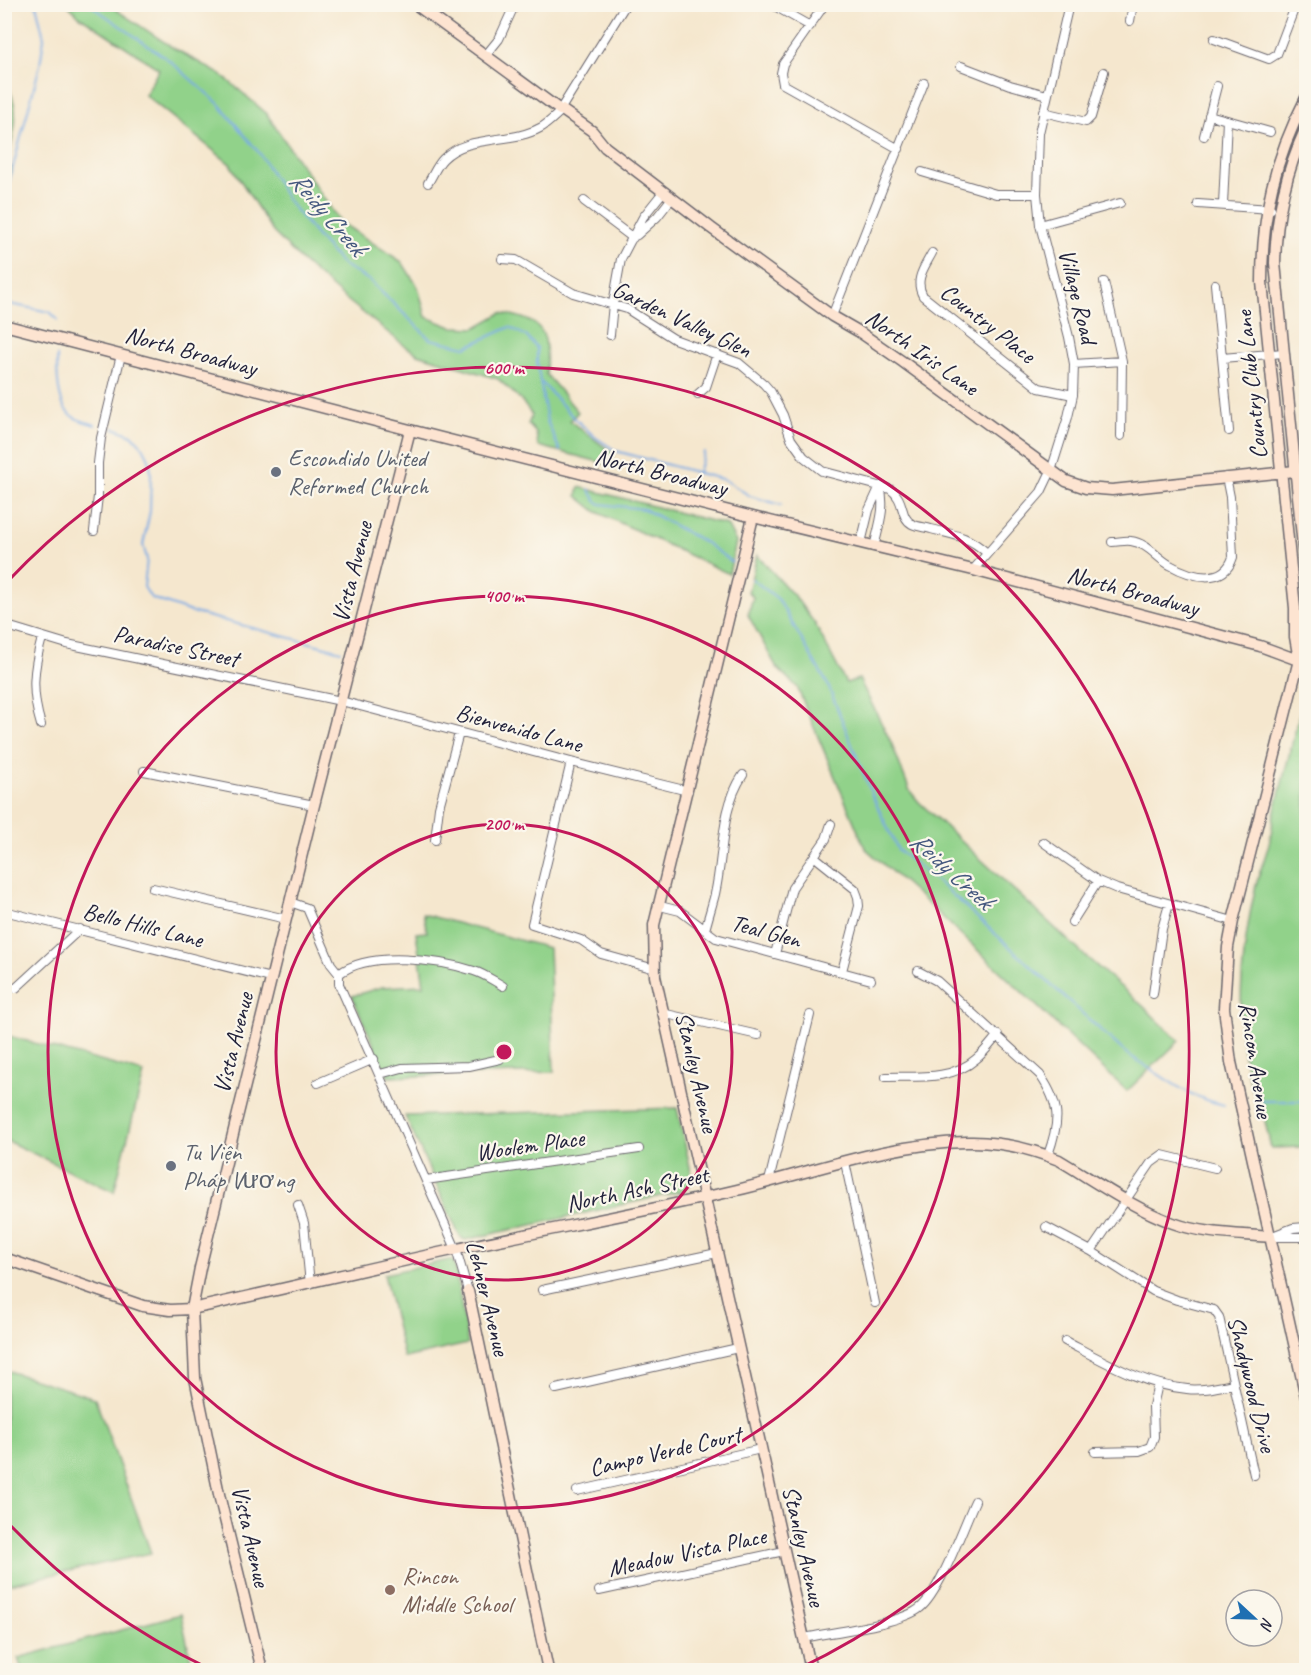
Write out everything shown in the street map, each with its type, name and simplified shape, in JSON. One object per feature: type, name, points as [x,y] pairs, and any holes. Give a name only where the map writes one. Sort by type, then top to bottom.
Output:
[{"type":"main road","name":"North Iris Lane","points":[[415,4],[592,131],[605,147],[832,316],[903,362],[1066,481],[1086,488],[1112,490],[1301,470]]},
{"type":"main road","name":"Country Club Lane","points":[[1303,662],[1269,354],[1262,282],[1262,245],[1266,208],[1274,177],[1283,148],[1306,101]]},
{"type":"main road","name":"Country Club Lane","points":[[1306,129],[1287,179],[1275,238],[1283,353],[1301,470],[1306,577]]},
{"type":"main road","name":"North Broadway","points":[[4,325],[753,517],[973,570],[1260,646],[1303,662]]},
{"type":"main road","name":"Vista Avenue","points":[[262,1671],[220,1499],[195,1378],[192,1310],[200,1268],[271,978],[410,430]]},
{"type":"main road","name":"Stanley Avenue","points":[[753,517],[654,926],[655,969],[662,1013],[811,1671]]},
{"type":"main road","points":[[1303,662],[1306,648]]},
{"type":"main road","name":"Rincon Avenue","points":[[1303,662],[1233,921],[1228,947],[1224,1008],[1231,1062],[1306,1397]]},
{"type":"main road","name":"North Ash Street","points":[[4,1258],[143,1306],[192,1310],[456,1249],[704,1197],[845,1162],[930,1144],[967,1142],[996,1142],[1048,1155],[1140,1208],[1175,1224],[1212,1232],[1270,1237]]},
{"type":"main road","name":"Lehner Avenue","points":[[468,1291],[548,1671]]},
{"type":"street","points":[[486,55],[499,39],[515,4]]},
{"type":"street","points":[[428,183],[441,160],[453,151],[474,144],[518,136],[541,128],[561,110],[626,4]]},
{"type":"street","points":[[771,4],[810,26]]},
{"type":"street","points":[[825,4],[783,64],[781,73],[783,84],[899,149]]},
{"type":"street","name":"Village Road","points":[[973,570],[1041,492],[1051,471],[1073,395],[1074,364],[1040,225],[1037,194],[1039,133],[1069,4]]},
{"type":"street","points":[[1130,21],[1133,4]]},
{"type":"street","points":[[1214,39],[1269,59],[1273,58],[1277,54],[1296,4]]},
{"type":"street","points":[[961,66],[1010,85],[1047,95]]},
{"type":"street","points":[[1043,112],[1086,122],[1091,117],[1104,72]]},
{"type":"street","points":[[832,316],[924,83]]},
{"type":"street","points":[[1204,136],[1217,86]]},
{"type":"street","points":[[1209,116],[1270,132]]},
{"type":"street","points":[[1222,205],[1227,120]]},
{"type":"street","points":[[922,172],[996,194],[1037,194]]},
{"type":"street","points":[[610,335],[621,259],[644,217],[668,195]]},
{"type":"street","points":[[584,201],[633,238]]},
{"type":"street","points":[[1040,225],[1120,204]]},
{"type":"street","points":[[1198,204],[1279,210]]},
{"type":"street","name":"Country Place","points":[[932,253],[920,277],[918,288],[923,296],[1039,388],[1073,395]]},
{"type":"street","name":"Garden Valley Glen","points":[[502,259],[516,260],[573,293],[613,304],[637,314],[674,339],[739,363],[764,384],[778,404],[796,448],[814,466],[836,475],[890,489],[901,501],[904,516],[913,524],[968,538],[987,554]]},
{"type":"street","points":[[1104,282],[1122,361],[1121,436]]},
{"type":"street","points":[[1215,284],[1229,431]]},
{"type":"street","points":[[1222,358],[1283,353]]},
{"type":"street","points":[[698,394],[706,387],[717,354]]},
{"type":"street","points":[[94,531],[101,438],[122,355]]},
{"type":"street","points":[[1074,364],[1122,361]]},
{"type":"street","points":[[1112,542],[1131,541],[1144,546],[1170,565],[1195,575],[1212,577],[1222,574],[1230,566],[1233,557],[1230,497],[1226,477]]},
{"type":"street","points":[[861,543],[869,510],[880,486]]},
{"type":"street","points":[[874,546],[883,514],[880,486]]},
{"type":"street","name":"Paradise Street","points":[[4,625],[42,638],[341,701]]},
{"type":"street","points":[[41,725],[35,705],[33,681],[42,638]]},
{"type":"street","name":"Bienvenido Lane","points":[[341,701],[688,791]]},
{"type":"street","points":[[435,840],[439,807],[459,733]]},
{"type":"street","points":[[571,762],[532,924],[580,940],[602,954],[655,969]]},
{"type":"street","points":[[144,771],[314,805]]},
{"type":"street","points":[[705,930],[715,893],[729,803],[734,788],[743,776]]},
{"type":"street","points":[[775,954],[792,888],[826,839],[831,824]]},
{"type":"street","points":[[1043,842],[1098,881],[1117,889],[1233,921]]},
{"type":"street","points":[[815,857],[855,889],[858,897],[860,906],[842,971]]},
{"type":"street","points":[[1072,922],[1098,881]]},
{"type":"street","points":[[153,888],[286,919]]},
{"type":"street","name":"Lehner Avenue","points":[[290,902],[307,908],[331,964],[339,974],[339,984],[456,1249],[468,1291]]},
{"type":"street","points":[[1153,994],[1162,928],[1169,904]]},
{"type":"street","name":"Teal Glen","points":[[660,906],[680,911],[717,939],[871,980]]},
{"type":"street","name":"Bello Hills Lane","points":[[4,911],[271,978]]},
{"type":"street","points":[[12,988],[16,988],[80,929]]},
{"type":"street","points":[[339,974],[350,967],[378,961],[418,958],[475,971],[503,986]]},
{"type":"street","points":[[918,971],[937,981],[967,1006],[1040,1075],[1052,1093],[1057,1115],[1055,1135],[1048,1155]]},
{"type":"street","points":[[662,1013],[758,1035]]},
{"type":"street","points":[[769,1181],[810,1015]]},
{"type":"street","points":[[886,1077],[948,1074],[976,1060],[998,1035]]},
{"type":"street","points":[[318,1083],[374,1059]]},
{"type":"street","points":[[380,1074],[402,1068],[469,1066],[500,1059]]},
{"type":"street","name":"Woolem Place","points":[[426,1180],[639,1149]]},
{"type":"street","points":[[1091,1251],[1151,1163],[1162,1155],[1215,1168]]},
{"type":"street","points":[[845,1162],[875,1303]]},
{"type":"street","points":[[298,1205],[304,1223],[310,1284]]},
{"type":"street","name":"Shadywood Drive","points":[[1046,1227],[1091,1251],[1153,1291],[1214,1310],[1219,1317],[1254,1475]]},
{"type":"street","points":[[1270,1237],[1293,1228],[1306,1227]]},
{"type":"street","points":[[1270,1237],[1306,1237]]},
{"type":"street","points":[[542,1290],[717,1253]]},
{"type":"street","points":[[1065,1341],[1119,1370],[1158,1384],[1189,1390],[1233,1384]]},
{"type":"street","points":[[556,1389],[738,1348]]},
{"type":"street","points":[[1095,1452],[1140,1451],[1150,1447],[1154,1437],[1153,1406],[1158,1384]]},
{"type":"street","name":"Campo Verde Court","points":[[577,1491],[761,1449]]},
{"type":"street","points":[[804,1638],[900,1619],[920,1608],[935,1591],[975,1501]]},
{"type":"street","name":"Meadow Vista Place","points":[[599,1591],[784,1551]]},
{"type":"green space","points":[[68,5],[109,5],[172,47],[223,76],[266,113],[340,222],[402,262],[418,287],[426,317],[452,327],[475,328],[501,313],[536,324],[545,338],[546,374],[578,412],[570,421],[614,454],[611,465],[538,446],[536,433],[528,424],[532,415],[521,400],[498,379],[418,354],[342,296],[273,232],[230,164],[145,95],[159,69],[79,16]]},
{"type":"green space","points":[[5,81],[14,102],[15,122],[6,165],[11,167],[5,193]]},
{"type":"green space","points":[[579,487],[727,525],[736,542],[729,574],[597,512],[577,496]]},
{"type":"green space","points":[[757,555],[796,598],[815,624],[846,683],[859,679],[891,742],[910,791],[919,802],[1179,1041],[1127,1091],[935,910],[865,848],[797,687],[777,668],[748,615],[753,597],[748,592]]},
{"type":"green space","points":[[1306,689],[1306,1147],[1271,1148],[1258,1091],[1253,1091],[1246,1069],[1241,1015],[1242,974],[1256,884],[1270,838]]},
{"type":"green space","points":[[423,914],[549,948],[554,1072],[388,1077],[352,996],[382,987],[424,985],[416,933],[427,932]]},
{"type":"green space","points":[[5,1035],[144,1073],[114,1192],[5,1140]]},
{"type":"green space","points":[[677,1108],[692,1176],[690,1184],[683,1191],[465,1240],[460,1237],[405,1116]]},
{"type":"green space","points":[[449,1260],[454,1262],[468,1344],[404,1358],[384,1274]]},
{"type":"green space","points":[[5,1370],[95,1398],[151,1553],[5,1585]]},
{"type":"green space","points":[[181,1614],[193,1670],[22,1670],[18,1658]]},
{"type":"waterway","points":[[4,201],[40,65],[44,38],[36,4]]},
{"type":"waterway","name":"Reidy Creek","points":[[89,4],[170,61],[218,103],[260,154],[289,202],[321,241],[342,264],[370,281],[430,339],[466,347],[510,327],[526,336],[537,348],[537,363],[547,421],[560,451]]},
{"type":"waterway","points":[[4,303],[50,312],[58,320]]},
{"type":"waterway","points":[[57,356],[59,389],[63,405],[74,418],[95,425]]},
{"type":"waterway","points":[[542,383],[573,417],[595,437],[616,451],[725,480],[750,496],[781,505]]},
{"type":"waterway","points":[[114,428],[132,435],[143,447],[149,459],[150,511],[143,545],[147,559],[144,587],[151,598],[191,612],[341,651]]},
{"type":"waterway","points":[[698,473],[704,452]]},
{"type":"waterway","name":"Reidy Creek","points":[[589,489],[600,504],[644,509],[706,543],[732,562]]},
{"type":"waterway","name":"Reidy Creek","points":[[752,579],[778,599],[828,685],[872,795],[898,850],[945,888],[1127,1054],[1173,1084],[1196,1096],[1224,1105]]},
{"type":"waterway","name":"Reidy Creek","points":[[1261,1101],[1306,1101]]},
{"type":"place","name":"Escondido United Reformed Church","points":[[276,472]]},
{"type":"place","name":"Tu Viện Pháp Vương","points":[[171,1166]]},
{"type":"place","name":"Rincon Middle School","points":[[390,1590]]}]
